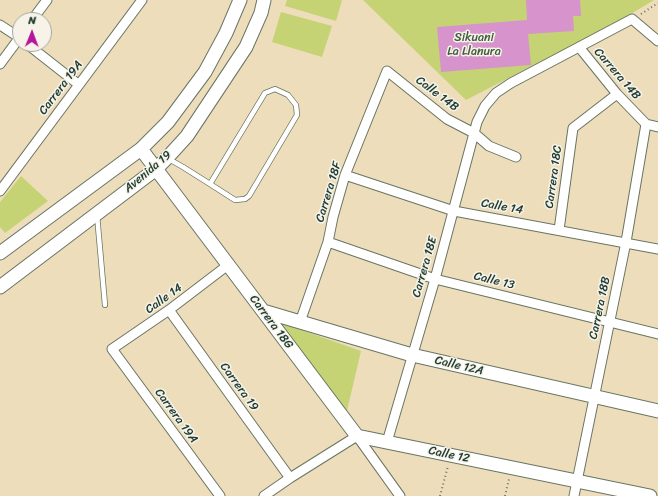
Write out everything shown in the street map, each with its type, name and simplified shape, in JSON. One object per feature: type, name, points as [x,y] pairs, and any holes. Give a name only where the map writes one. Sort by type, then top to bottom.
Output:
[{"type":"street","points":[[38,12],[47,0]]},
{"type":"street","name":"Carrera 19A","points":[[0,191],[78,84],[142,0]]},
{"type":"street","name":"Avenida 19","points":[[0,253],[141,149],[168,122],[205,72],[226,33],[240,0]]},
{"type":"street","name":"Avenida 19","points":[[0,287],[156,169],[167,158],[187,136],[246,46],[261,13],[264,0]]},
{"type":"street","points":[[579,47],[632,19],[658,41]]},
{"type":"street","points":[[0,25],[12,33]]},
{"type":"street","name":"Carrera 14B","points":[[579,47],[617,94],[646,124]]},
{"type":"street","name":"Carrera 18E","points":[[387,442],[435,279],[480,114],[490,99],[511,83],[579,47]]},
{"type":"street","points":[[0,64],[12,48]]},
{"type":"street","points":[[37,52],[78,84]]},
{"type":"street","name":"Calle 14B","points":[[387,71],[447,119],[474,133],[489,146],[516,157]]},
{"type":"street","name":"Carrera 18F","points":[[300,322],[328,242],[333,217],[345,175],[387,71]]},
{"type":"street","name":"Carrera 18C","points":[[559,230],[574,128],[617,94]]},
{"type":"street","points":[[646,124],[658,126]]},
{"type":"street","name":"Carrera 18B","points":[[574,496],[593,397],[626,242],[646,124]]},
{"type":"street","name":"Carrera 18G","points":[[141,149],[357,436],[395,494]]},
{"type":"street","name":"Calle 14","points":[[345,175],[454,211],[658,249]]},
{"type":"street","name":"Calle 13","points":[[328,242],[435,279],[658,334]]},
{"type":"street","name":"Calle 14","points":[[112,349],[169,310],[228,265]]},
{"type":"street","name":"Carrera 19","points":[[169,310],[290,478]]},
{"type":"street","name":"Calle 12A","points":[[263,311],[412,355],[658,411]]},
{"type":"street","name":"Carrera 19A","points":[[112,349],[220,496]]},
{"type":"street","points":[[264,496],[357,436]]},
{"type":"street","name":"Calle 12","points":[[357,436],[643,495]]},
{"type":"lane","points":[[167,158],[235,200],[245,199],[249,196],[296,115],[296,105],[288,95],[275,89],[265,93],[210,184]]},
{"type":"lane","points":[[97,213],[105,305]]},
{"type":"path","points":[[632,19],[658,3]]},
{"type":"path","points":[[440,496],[451,455]]},
{"type":"path","points":[[505,496],[511,468]]},
{"type":"green space","points":[[287,0],[342,0],[336,21],[285,6]]},
{"type":"green space","name":"Sikuani La Llanura","points":[[363,0],[654,0],[621,20],[466,100]]},
{"type":"green space","points":[[281,12],[332,26],[322,57],[272,42]]},
{"type":"green space","points":[[21,176],[48,201],[5,233],[0,227],[0,202]]},
{"type":"green space","points":[[276,321],[361,351],[346,415]]},
{"type":"building","points":[[526,0],[580,0],[581,16],[573,16],[574,31],[528,34],[531,65],[441,72],[437,27],[527,20]]}]
